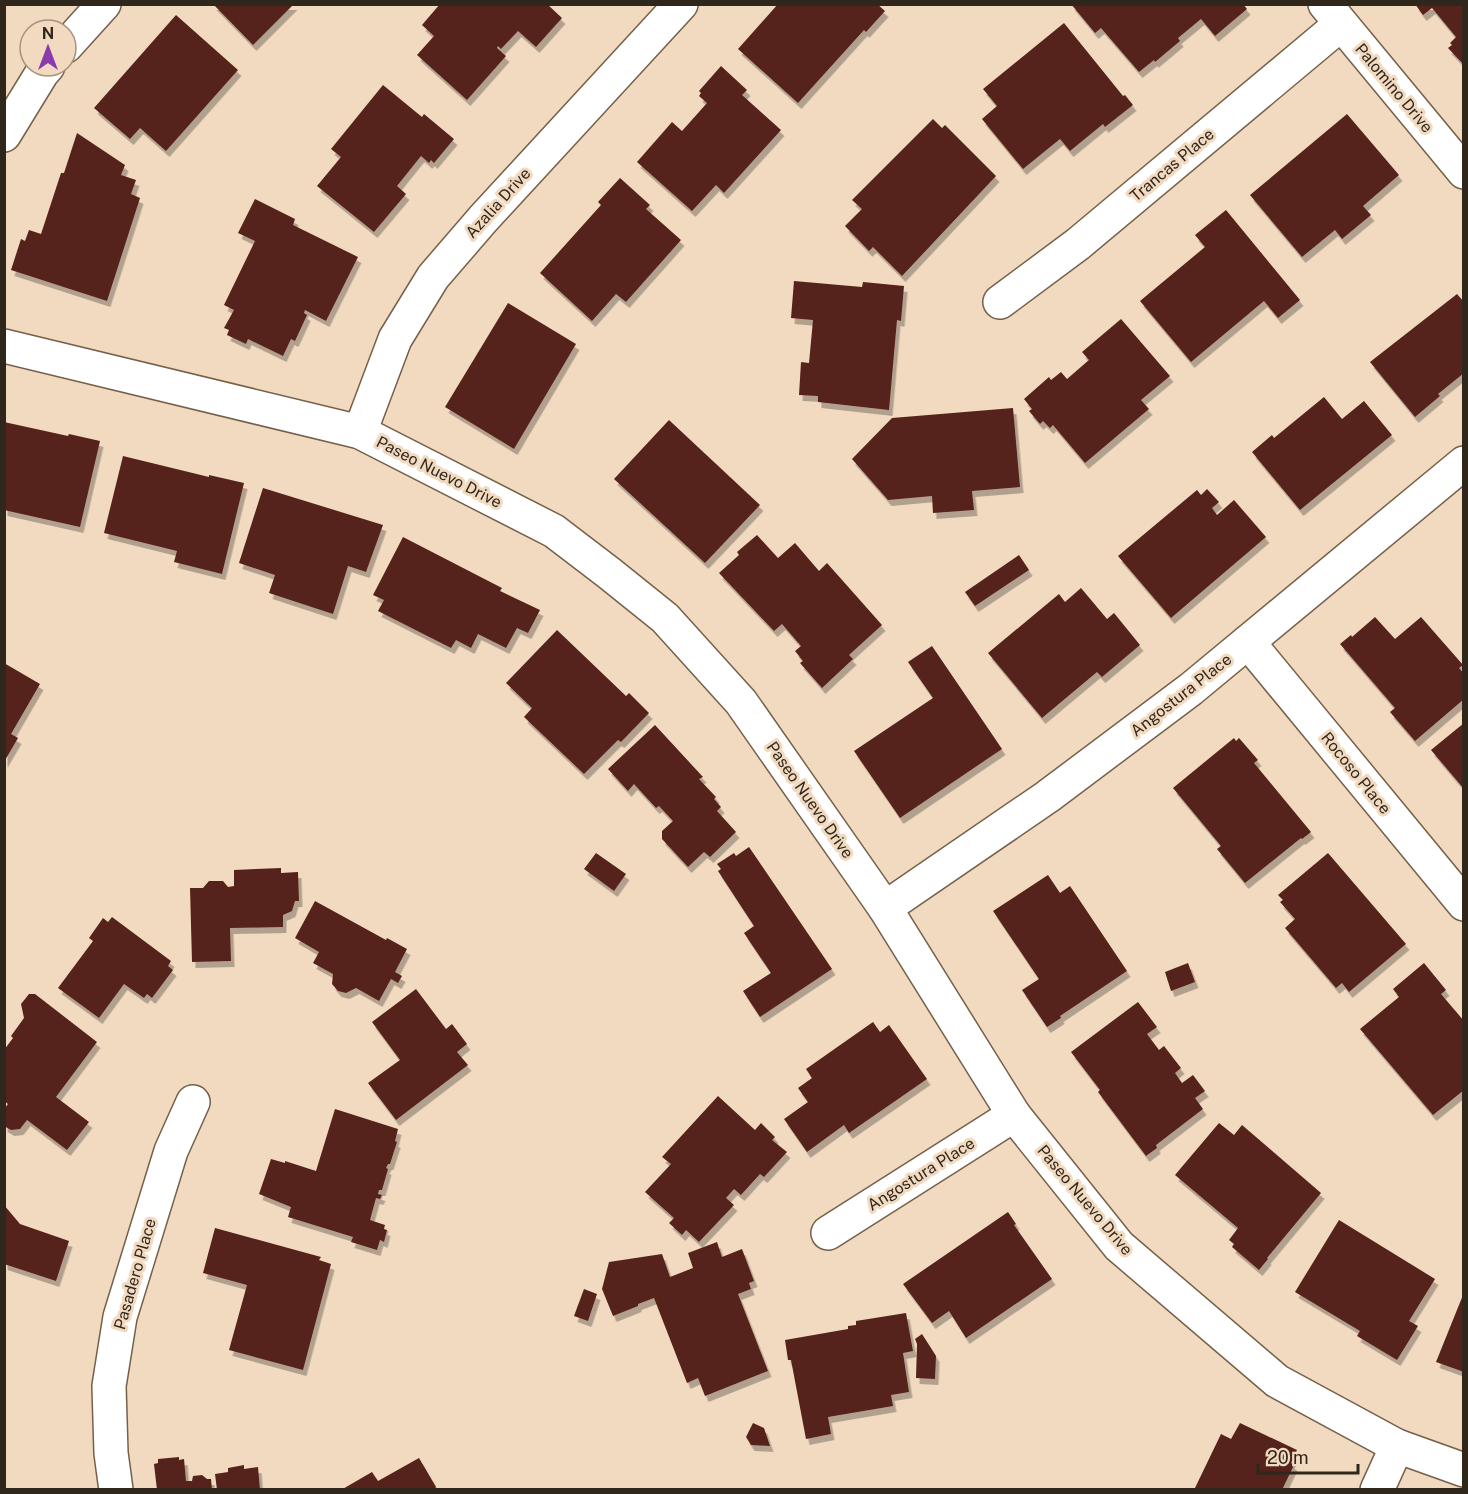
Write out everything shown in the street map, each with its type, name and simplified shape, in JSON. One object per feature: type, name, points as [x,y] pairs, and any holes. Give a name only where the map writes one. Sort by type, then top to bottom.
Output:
[{"type":"street","points":[[78,33],[104,4]]},
{"type":"street","name":"Azalia Drive","points":[[360,432],[395,339],[433,278],[483,219],[681,4]]},
{"type":"street","name":"Palomino Drive","points":[[1333,14],[1464,172]]},
{"type":"street","name":"Trancas Place","points":[[1000,302],[1078,244],[1333,14]]},
{"type":"street","points":[[4,135],[39,78]]},
{"type":"street","name":"Paseo Nuevo Drive","points":[[4,346],[360,432],[554,531],[665,618],[741,702],[885,908],[1014,1115],[1119,1246],[1277,1381],[1398,1446],[1464,1470]]},
{"type":"street","name":"Angostura Place","points":[[885,908],[1047,797],[1191,689],[1464,463]]},
{"type":"street","name":"Rocoso Place","points":[[1248,642],[1464,904]]},
{"type":"street","name":"Pasadero Place","points":[[116,1490],[111,1453],[109,1386],[120,1317],[171,1151],[193,1102]]},
{"type":"street","name":"Angostura Place","points":[[828,1233],[1014,1115]]},
{"type":"street","points":[[1377,1490],[1398,1446]]},
{"type":"building","points":[[213,4],[294,4],[253,45]]},
{"type":"building","points":[[440,4],[547,4],[562,18],[536,47],[518,31],[501,49],[498,46],[497,48],[506,56],[467,100],[417,55],[434,36],[422,25]]},
{"type":"building","points":[[778,4],[877,4],[885,11],[866,32],[864,30],[798,103],[738,49]]},
{"type":"building","points":[[1071,4],[1243,4],[1247,9],[1215,36],[1201,19],[1178,38],[1180,41],[1139,72],[1101,28],[1095,33]]},
{"type":"building","points":[[1415,4],[1464,4],[1464,65],[1448,48],[1456,37],[1432,8],[1423,15]]},
{"type":"building","points":[[176,15],[238,70],[166,151],[140,128],[130,139],[94,108]]},
{"type":"building","points":[[1064,23],[1123,96],[1125,95],[1133,105],[1105,127],[1103,124],[1070,151],[1060,139],[1023,169],[982,119],[997,106],[983,89]]},
{"type":"building","points":[[721,66],[747,90],[742,95],[781,130],[724,193],[716,185],[692,211],[637,162],[672,122],[682,131],[707,103],[699,96],[701,93],[699,91]]},
{"type":"building","points":[[383,85],[422,117],[424,114],[454,139],[434,163],[431,160],[429,163],[421,156],[397,186],[406,194],[374,232],[317,186],[341,157],[331,149]]},
{"type":"building","points":[[1347,114],[1399,175],[1363,206],[1371,215],[1342,239],[1335,230],[1302,257],[1250,195]]},
{"type":"building","points":[[933,119],[942,128],[945,125],[996,176],[902,276],[873,247],[869,251],[845,226],[862,209],[852,200]]},
{"type":"building","points":[[77,133],[125,165],[121,175],[136,180],[131,194],[140,198],[107,301],[11,270],[21,239],[25,241],[29,230],[41,234]]},
{"type":"building","points":[[620,178],[650,205],[646,209],[681,240],[626,302],[616,294],[592,321],[540,273],[601,205],[598,202]]},
{"type":"building","points":[[255,199],[295,219],[293,225],[358,257],[326,321],[305,310],[304,313],[307,315],[295,341],[291,339],[283,356],[248,339],[246,344],[227,335],[229,330],[224,328],[234,310],[224,305],[255,241],[238,233]]},
{"type":"building","points":[[1226,210],[1300,300],[1278,318],[1264,301],[1191,362],[1140,301],[1205,247],[1195,235]]},
{"type":"building","points":[[794,281],[862,287],[863,282],[904,286],[901,321],[897,320],[889,410],[818,402],[818,396],[799,395],[801,362],[809,363],[813,320],[791,318]]},
{"type":"building","points":[[1457,294],[1464,302],[1464,373],[1415,417],[1370,362]]},
{"type":"building","points":[[508,303],[576,344],[514,449],[445,407]]},
{"type":"building","points":[[1121,319],[1170,376],[1141,400],[1149,409],[1085,463],[1053,425],[1050,428],[1043,421],[1040,424],[1029,411],[1032,409],[1024,399],[1049,377],[1051,380],[1061,372],[1067,379],[1089,360],[1082,352]]},
{"type":"building","points":[[1324,397],[1342,419],[1364,401],[1392,435],[1300,510],[1252,452],[1272,435],[1274,438]]},
{"type":"building","points":[[1013,408],[1020,487],[972,491],[974,510],[933,513],[932,496],[888,500],[852,459],[892,418]]},
{"type":"building","points":[[669,420],[760,505],[705,563],[614,479]]},
{"type":"building","points":[[4,422],[100,441],[80,527],[4,510]]},
{"type":"building","points":[[123,456],[244,483],[222,574],[174,562],[177,551],[104,533]]},
{"type":"building","points":[[263,488],[383,525],[366,572],[348,566],[333,614],[269,593],[275,575],[239,563]]},
{"type":"building","points":[[1207,489],[1219,502],[1212,508],[1217,515],[1234,500],[1266,537],[1171,618],[1118,556],[1197,490],[1201,495]]},
{"type":"building","points":[[757,535],[778,558],[795,543],[819,571],[827,563],[882,625],[849,655],[853,659],[822,688],[800,663],[803,661],[795,651],[801,646],[782,624],[774,631],[719,573],[739,555],[737,552]]},
{"type":"building","points":[[403,537],[502,588],[500,591],[540,610],[528,633],[517,628],[506,648],[478,634],[471,648],[456,640],[451,648],[378,611],[384,600],[373,595]]},
{"type":"building","points":[[1019,555],[1029,570],[975,606],[965,592]]},
{"type":"building","points":[[1081,588],[1107,619],[1114,613],[1140,645],[1102,677],[1097,672],[1042,718],[988,653],[1059,594],[1065,602]]},
{"type":"building","points":[[1375,617],[1395,639],[1421,617],[1463,665],[1459,668],[1464,674],[1464,699],[1415,741],[1390,712],[1395,708],[1340,644]]},
{"type":"building","points":[[557,630],[626,696],[629,693],[649,713],[621,742],[618,740],[584,774],[524,717],[532,708],[506,683]]},
{"type":"building","points":[[932,646],[1002,749],[900,818],[854,751],[933,698],[908,662]]},
{"type":"building","points":[[4,663],[40,684],[11,734],[18,738],[4,762]]},
{"type":"building","points":[[1464,723],[1464,789],[1431,750]]},
{"type":"building","points":[[655,725],[703,777],[699,779],[716,797],[714,799],[721,807],[717,811],[736,832],[710,857],[704,852],[688,867],[662,839],[662,831],[673,821],[659,806],[656,808],[634,784],[628,791],[608,769]]},
{"type":"building","points":[[1234,738],[1236,741],[1239,738],[1258,760],[1254,763],[1311,832],[1245,883],[1217,849],[1221,846],[1173,788]]},
{"type":"building","points":[[749,847],[832,969],[760,1017],[743,991],[771,973],[744,933],[754,926],[718,871],[721,869],[717,864],[734,853],[736,856]]},
{"type":"building","points":[[596,853],[626,874],[614,891],[584,869]]},
{"type":"building","points":[[1328,853],[1406,944],[1349,992],[1342,983],[1336,988],[1285,928],[1295,919],[1280,902],[1283,900],[1278,895]]},
{"type":"building","points":[[281,868],[281,873],[298,872],[299,901],[295,901],[292,911],[283,915],[283,927],[230,928],[231,961],[192,962],[190,888],[203,888],[209,881],[223,881],[228,887],[234,886],[234,870]]},
{"type":"building","points":[[1048,875],[1060,893],[1070,886],[1127,971],[1047,1027],[1022,990],[1039,979],[993,911]]},
{"type":"building","points":[[315,901],[407,949],[395,972],[402,976],[398,983],[391,979],[379,1001],[356,988],[346,993],[338,991],[332,984],[333,974],[313,963],[319,952],[295,938]]},
{"type":"building","points":[[112,917],[171,961],[168,966],[173,970],[152,998],[147,994],[144,998],[124,984],[99,1018],[58,988],[93,941],[89,938],[103,918],[108,922]]},
{"type":"building","points":[[1188,963],[1195,982],[1171,991],[1165,972]]},
{"type":"building","points":[[1424,963],[1446,990],[1441,994],[1464,1021],[1464,1090],[1433,1115],[1360,1029],[1399,997],[1393,989]]},
{"type":"building","points":[[416,989],[446,1029],[452,1024],[467,1044],[457,1052],[468,1065],[396,1120],[368,1083],[400,1060],[372,1022]]},
{"type":"building","points":[[29,994],[35,994],[97,1042],[56,1097],[89,1122],[67,1150],[27,1120],[20,1129],[11,1130],[4,1126],[4,1109],[8,1104],[4,1101],[4,1050],[24,1018],[21,1004]]},
{"type":"building","points":[[1138,1002],[1157,1027],[1147,1034],[1159,1050],[1164,1046],[1181,1068],[1175,1073],[1182,1083],[1193,1075],[1205,1091],[1195,1098],[1203,1109],[1156,1145],[1157,1148],[1146,1156],[1071,1052]]},
{"type":"building","points":[[873,1022],[880,1032],[889,1025],[927,1079],[849,1133],[844,1125],[807,1152],[784,1119],[808,1102],[798,1088],[812,1078],[806,1069]]},
{"type":"building","points":[[718,1096],[755,1130],[761,1123],[775,1137],[772,1140],[787,1152],[764,1177],[760,1174],[741,1195],[734,1189],[726,1198],[734,1205],[699,1242],[686,1230],[682,1235],[669,1223],[674,1218],[645,1192],[671,1164],[662,1157]]},
{"type":"building","points":[[335,1109],[398,1129],[395,1141],[397,1142],[390,1164],[386,1168],[388,1169],[382,1190],[379,1190],[378,1194],[382,1195],[380,1199],[376,1198],[370,1220],[385,1225],[384,1229],[387,1230],[384,1242],[380,1240],[377,1250],[351,1242],[353,1237],[288,1217],[291,1207],[259,1194],[271,1159],[316,1171]]},
{"type":"building","points":[[1219,1123],[1234,1135],[1242,1125],[1321,1193],[1259,1270],[1232,1247],[1234,1244],[1229,1240],[1238,1228],[1175,1175]]},
{"type":"building","points":[[4,1205],[20,1224],[69,1241],[56,1281],[4,1264]]},
{"type":"building","points":[[1008,1212],[1016,1224],[1014,1225],[1052,1279],[966,1338],[949,1311],[932,1323],[903,1284]]},
{"type":"building","points":[[1339,1220],[1435,1279],[1409,1321],[1418,1326],[1397,1360],[1357,1336],[1360,1331],[1295,1292]]},
{"type":"building","points":[[215,1228],[321,1257],[319,1260],[331,1264],[303,1370],[229,1350],[247,1285],[203,1273]]},
{"type":"building","points":[[717,1242],[722,1257],[742,1249],[754,1281],[749,1283],[751,1289],[738,1294],[768,1371],[705,1396],[698,1378],[687,1383],[654,1298],[613,1316],[602,1289],[609,1262],[662,1254],[670,1277],[693,1268],[688,1253]]},
{"type":"building","points":[[584,1289],[597,1294],[588,1321],[574,1316]]},
{"type":"building","points":[[1464,1295],[1464,1372],[1436,1362]]},
{"type":"building","points":[[906,1313],[913,1351],[903,1353],[909,1392],[891,1395],[893,1406],[828,1417],[831,1434],[806,1439],[785,1340],[848,1329],[848,1326],[856,1325],[856,1321]]},
{"type":"building","points":[[922,1334],[936,1356],[935,1379],[916,1378],[917,1344],[915,1339]]},
{"type":"building","points":[[753,1423],[764,1428],[770,1446],[751,1445],[746,1437]]},
{"type":"building","points":[[1240,1423],[1297,1450],[1291,1463],[1294,1465],[1282,1490],[1194,1490],[1221,1434],[1231,1439]]},
{"type":"building","points":[[179,1457],[179,1460],[184,1459],[186,1481],[192,1481],[193,1476],[202,1475],[211,1479],[212,1490],[157,1490],[154,1464],[158,1463],[158,1459]]},
{"type":"building","points":[[419,1458],[436,1487],[434,1490],[341,1490],[372,1472],[378,1481]]},
{"type":"building","points":[[244,1465],[244,1469],[258,1467],[260,1490],[217,1490],[215,1474],[228,1472],[228,1468]]}]
